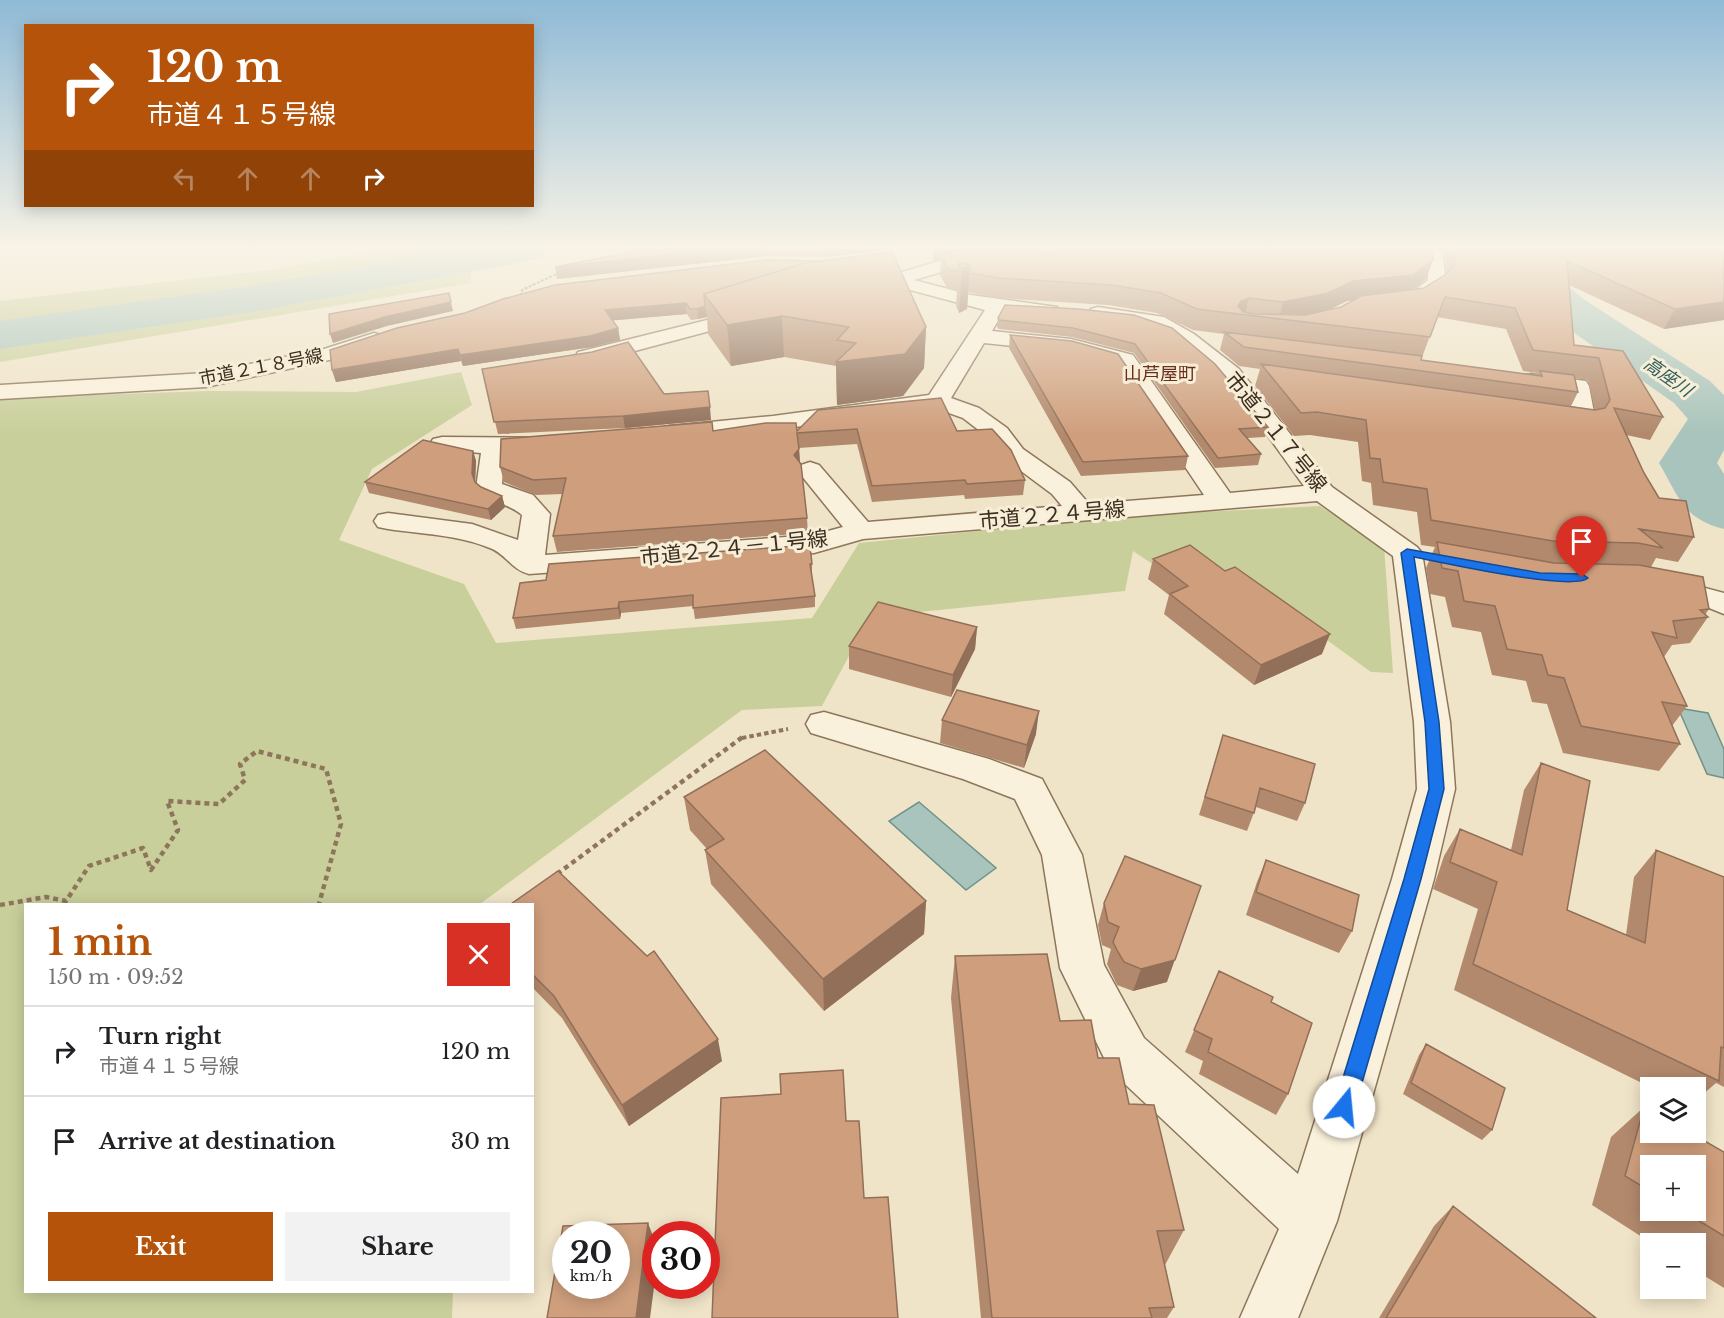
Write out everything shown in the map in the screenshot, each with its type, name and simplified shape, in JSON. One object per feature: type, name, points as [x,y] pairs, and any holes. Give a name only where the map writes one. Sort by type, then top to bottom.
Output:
[{"type":"street","points":[[561,360],[594,355],[664,335],[714,324],[751,311]]},
{"type":"street","points":[[937,401],[994,311]]},
{"type":"street","name":"市道２１７号線","points":[[1068,311],[1108,313],[1192,329],[1231,374],[1323,493],[1407,553]]},
{"type":"street","points":[[1192,329],[1222,342]]},
{"type":"street","name":"市道２１８号線","points":[[0,392],[206,380],[329,354],[394,332]]},
{"type":"street","points":[[978,336],[1072,345],[1103,351],[1125,360],[1222,501]]},
{"type":"street","points":[[1231,374],[1266,379]]},
{"type":"street","points":[[1512,379],[1578,386],[1584,423],[1537,416]]},
{"type":"street","points":[[646,435],[773,423],[937,401],[971,413],[998,433],[1014,454],[1061,488],[1082,513]]},
{"type":"street","points":[[442,444],[492,446],[566,442]]},
{"type":"street","points":[[491,457],[489,488],[523,501],[536,514],[518,566]]},
{"type":"street","points":[[810,470],[861,531]]},
{"type":"street","name":"市道２２４号線","points":[[861,531],[1323,493]]},
{"type":"street","points":[[388,521],[472,532],[504,543],[518,566]]},
{"type":"street","name":"市道２２４－１号線","points":[[518,566],[814,544],[861,531]]},
{"type":"street","points":[[1269,1318],[1310,1221],[1410,890],[1436,789],[1432,722],[1407,553],[1441,559]]},
{"type":"street","points":[[1634,581],[1701,594],[1724,604]]},
{"type":"street","points":[[824,724],[976,769],[1029,789],[1062,855],[1082,968],[1127,1053],[1310,1221]]},
{"type":"path","points":[[554,876],[745,735],[824,724]]},
{"type":"path","points":[[0,905],[46,897],[66,901],[89,866],[143,848],[151,870],[178,830],[167,801],[219,804],[245,780],[240,764],[257,751],[326,769],[341,824],[319,903]]},
{"type":"green space","points":[[0,311],[307,311],[0,362]]},
{"type":"green space","points":[[461,372],[472,405],[372,469],[339,540],[464,584],[496,643],[812,618],[859,543],[1139,515],[1320,506],[1384,546],[1393,673],[1371,672],[1247,582],[1160,569],[1133,551],[1125,591],[870,617],[822,706],[742,710],[481,903],[24,903],[24,1293],[453,1293],[452,1318],[0,1318],[0,398],[209,391],[356,392]]},
{"type":"water","points":[[1678,708],[1708,713],[1724,749],[1724,778],[1707,774]]},
{"type":"water","points":[[919,802],[996,868],[966,890],[889,821]]},
{"type":"building","points":[[349,311],[414,311],[330,334],[329,314]]},
{"type":"building","points":[[472,311],[605,311],[618,328],[590,336],[460,355],[458,349],[332,370],[330,350],[397,328]]},
{"type":"building","points":[[716,311],[919,311],[926,327],[905,354],[836,362],[856,343],[837,340],[849,327],[782,316],[727,325]]},
{"type":"building","points":[[1002,311],[1092,311],[1134,315],[1172,328],[1215,364],[1268,427],[1239,429],[1261,454],[1218,458],[1135,344],[1073,328],[999,320]]},
{"type":"building","points":[[1210,311],[1305,315],[1325,311],[1440,311],[1430,337]]},
{"type":"building","points":[[1516,311],[1571,311],[1574,345],[1623,351],[1663,417],[1614,408],[1644,473],[1659,498],[1686,501],[1694,537],[1639,529],[1663,548],[1638,543],[1553,541],[1431,520],[1427,489],[1383,482],[1380,459],[1370,458],[1366,420],[1317,412],[1301,413],[1261,364],[1595,410],[1605,408],[1610,400],[1599,358],[1533,350]]},
{"type":"building","points":[[1224,332],[1422,356],[1421,360],[1542,376],[1540,371],[1574,375],[1578,392],[1244,347]]},
{"type":"building","points":[[1010,335],[1072,341],[1118,354],[1188,456],[1083,462]]},
{"type":"building","points":[[628,342],[664,394],[708,391],[710,407],[623,416],[494,422],[482,369],[592,352]]},
{"type":"building","points":[[941,398],[957,431],[992,429],[1011,450],[1025,480],[967,484],[965,480],[872,486],[857,429],[797,433],[799,449],[794,455],[801,464],[807,518],[553,536],[566,478],[533,480],[500,467],[501,439],[712,422],[713,431],[766,423],[796,423],[797,431],[818,410]]},
{"type":"building","points":[[423,440],[473,451],[472,474],[475,482],[502,496],[488,509],[365,482]]},
{"type":"building","points":[[1437,542],[1554,563],[1639,565],[1703,577],[1709,609],[1700,610],[1708,617],[1673,621],[1677,638],[1652,632],[1687,706],[1662,702],[1680,744],[1581,726],[1564,678],[1548,675],[1542,655],[1507,649],[1495,606],[1464,601],[1458,571],[1442,568]]},
{"type":"building","points":[[810,545],[812,564],[810,564],[815,596],[693,608],[693,595],[619,602],[618,608],[513,618],[520,583],[546,580],[549,564]]},
{"type":"building","points":[[1190,545],[1225,571],[1235,567],[1330,634],[1261,665],[1170,594],[1188,586],[1153,559]]},
{"type":"building","points":[[878,602],[977,627],[953,675],[849,646]]},
{"type":"building","points":[[957,690],[1039,711],[1027,745],[942,720]]},
{"type":"building","points":[[1223,735],[1315,764],[1305,803],[1260,788],[1254,813],[1205,797]]},
{"type":"building","points":[[765,750],[926,901],[823,979],[705,850],[724,839],[684,797]]},
{"type":"building","points":[[1541,763],[1590,781],[1567,910],[1645,943],[1656,850],[1724,877],[1724,1048],[1721,1047],[1719,1081],[1473,964],[1497,882],[1450,862],[1460,829],[1522,855]]},
{"type":"building","points":[[1125,856],[1201,886],[1175,960],[1141,969],[1124,962],[1113,942],[1119,927],[1108,922],[1104,903]]},
{"type":"building","points":[[1266,860],[1359,895],[1352,931],[1256,892]]},
{"type":"building","points":[[558,871],[647,956],[654,951],[718,1039],[622,1105],[554,996],[534,976],[534,903],[512,903]]},
{"type":"building","points":[[1047,954],[1060,1021],[1091,1020],[1098,1058],[1119,1058],[1129,1104],[1154,1105],[1184,1230],[1157,1231],[1174,1307],[1149,1308],[1152,1318],[992,1318],[955,956]]},
{"type":"building","points":[[1219,971],[1273,997],[1271,1002],[1312,1023],[1288,1094],[1208,1052],[1212,1039],[1194,1030]]},
{"type":"building","points":[[1426,1044],[1505,1088],[1492,1130],[1411,1083]]},
{"type":"building","points":[[843,1070],[846,1121],[859,1121],[864,1198],[888,1197],[898,1318],[712,1318],[713,1299],[720,1299],[720,1221],[716,1221],[721,1098],[781,1094],[780,1074]]},
{"type":"building","points":[[1640,1122],[1640,1143],[1706,1142],[1724,1152],[1724,1236],[1699,1221],[1706,1221],[1706,1155],[1640,1155],[1640,1185],[1625,1176]]},
{"type":"building","points":[[1453,1206],[1596,1318],[1386,1318]]},
{"type":"building","points":[[642,1223],[642,1270],[636,1318],[547,1318],[552,1289],[552,1299],[630,1299],[630,1224]]},
{"type":"waterway","points":[[0,335],[171,311]]},
{"type":"waterway","name":"高座川","points":[[1571,311],[1692,392],[1716,418],[1688,463],[1711,500],[1724,511]]},
{"type":"district","name":"山芦屋町","points":[[1160,374]]},
{"type":"route","points":[[1344,1107],[1413,879],[1436,789],[1432,722],[1407,553],[1540,577],[1582,578]]}]
